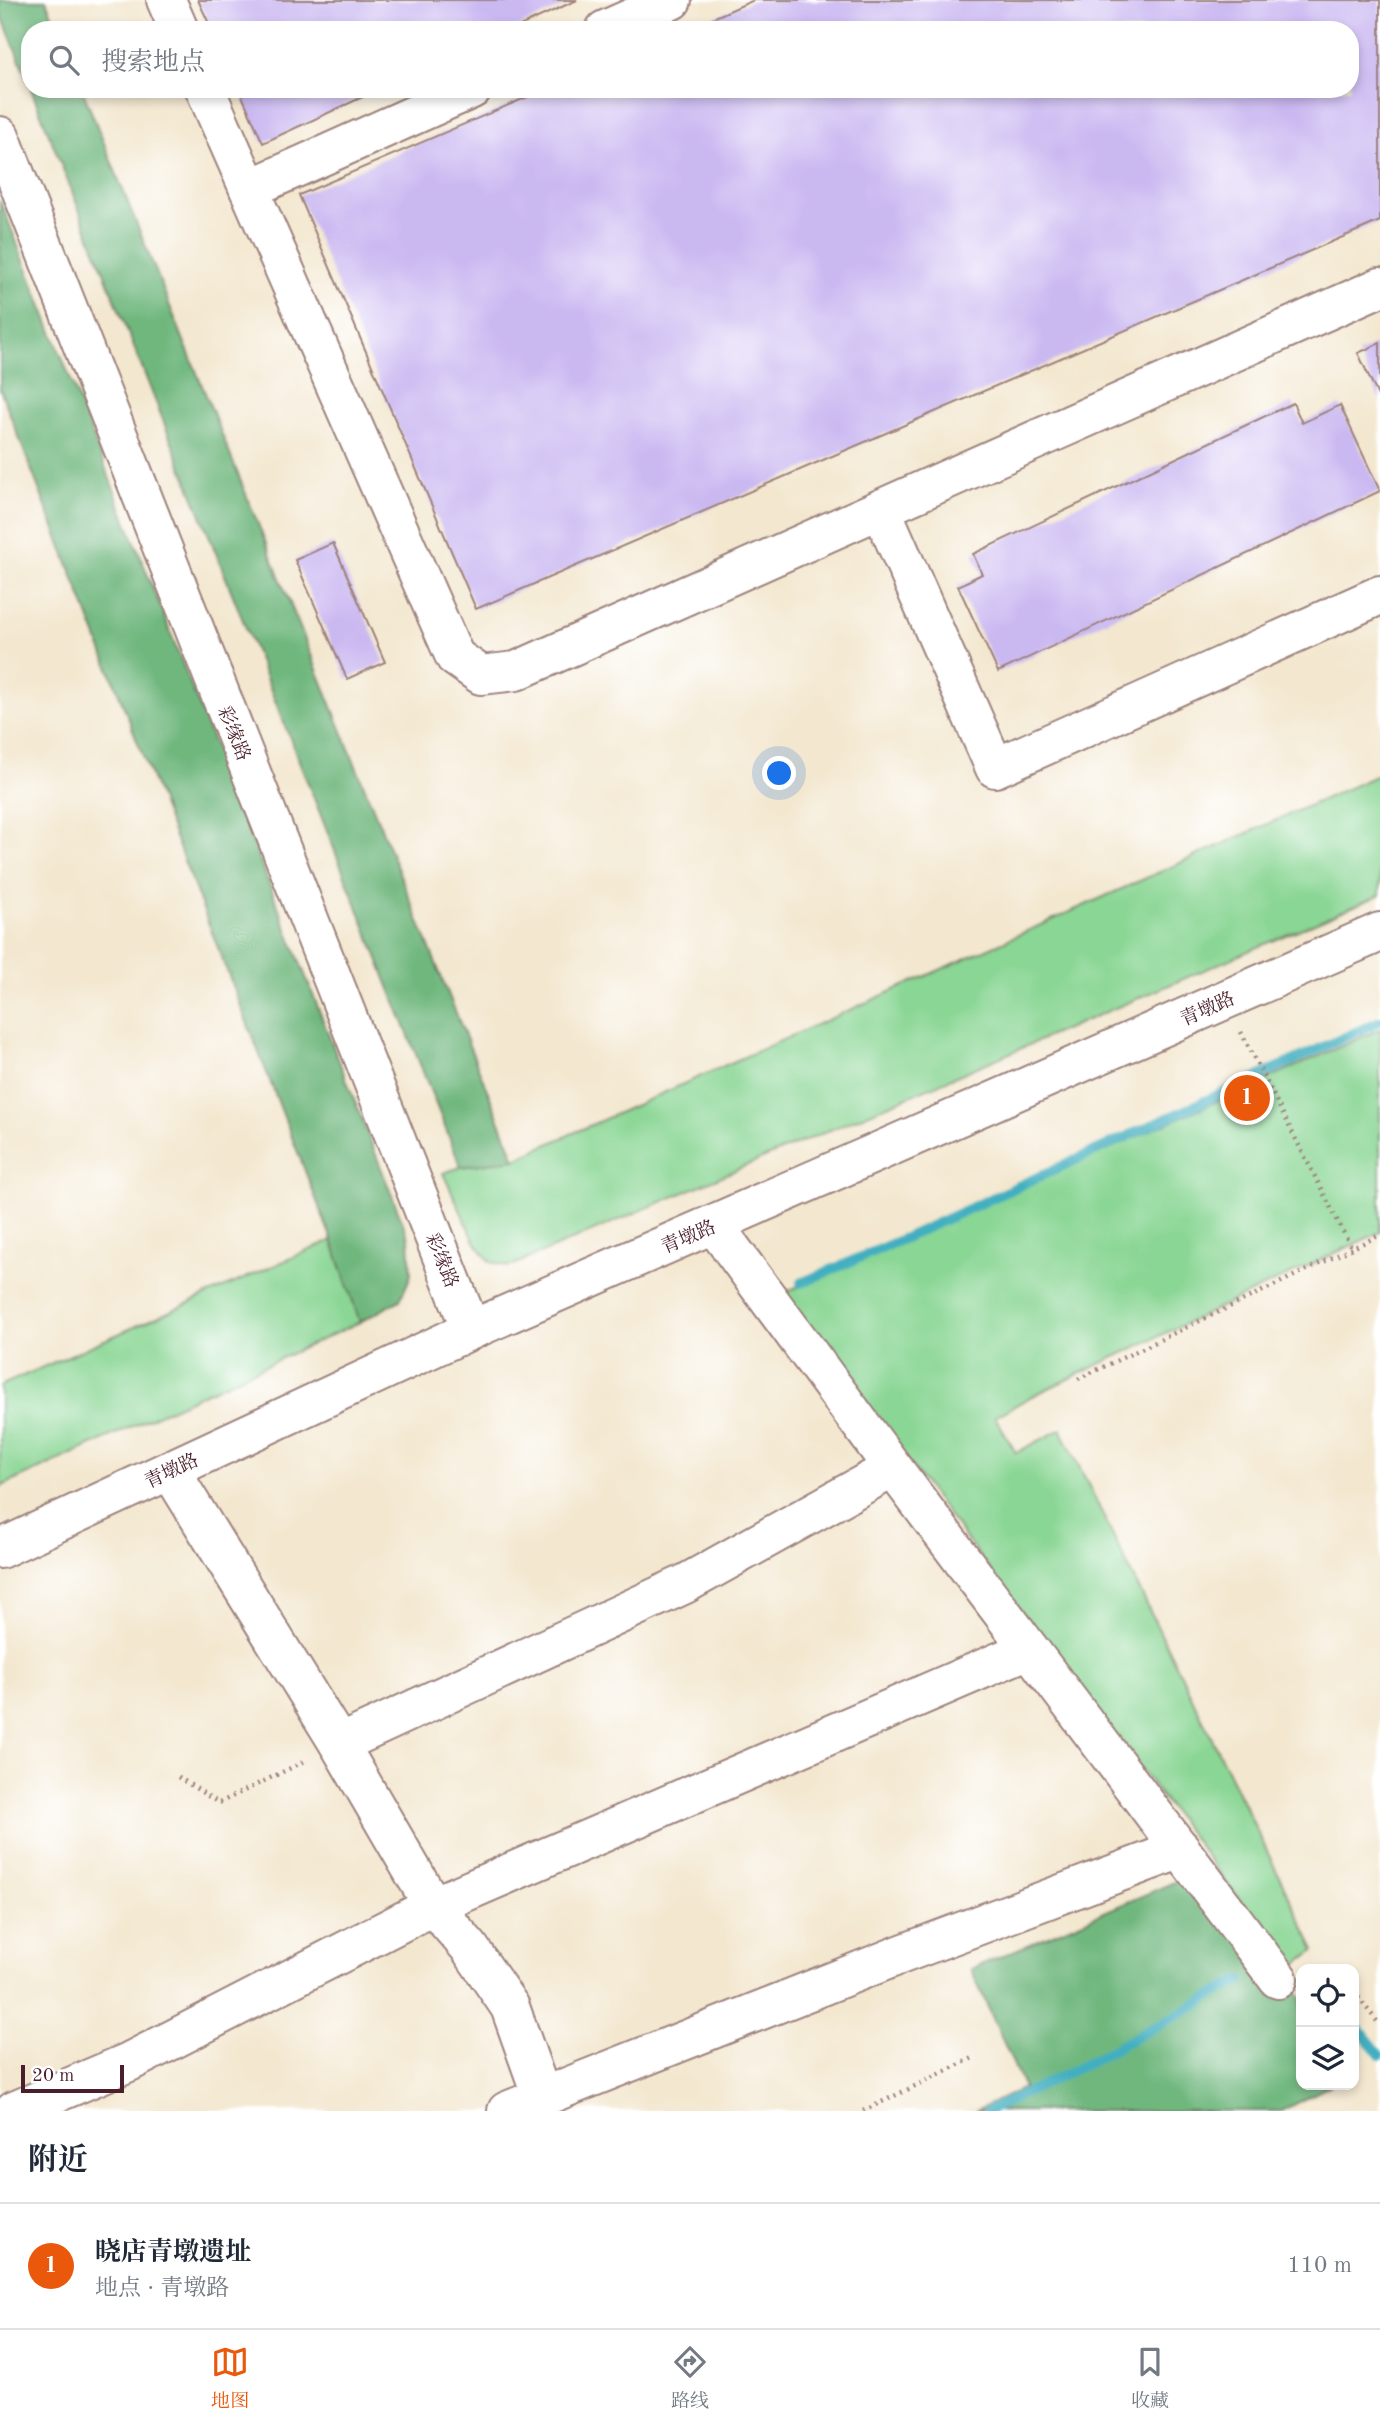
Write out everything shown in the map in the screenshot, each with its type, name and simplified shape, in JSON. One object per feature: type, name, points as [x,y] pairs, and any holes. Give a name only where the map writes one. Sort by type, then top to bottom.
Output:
[{"type":"main road","points":[[166,0],[175,21]]},
{"type":"main road","points":[[626,21],[672,0]]},
{"type":"main road","points":[[209,98],[456,657],[481,674],[516,671],[1380,287]]},
{"type":"main road","points":[[249,189],[452,98]]},
{"type":"main road","name":"彩缘路","points":[[0,136],[471,1330]]},
{"type":"main road","points":[[881,509],[995,768],[1380,595]]},
{"type":"main road","name":"青墩路","points":[[0,1549],[471,1330],[1380,932]]},
{"type":"main road","points":[[713,1225],[1278,1979]]},
{"type":"main road","points":[[339,1744],[685,1584],[893,1468]]},
{"type":"main road","points":[[170,1471],[339,1744],[433,1906],[469,1947],[510,2007],[542,2097]]},
{"type":"main road","points":[[14,2111],[129,2062],[433,1906],[1029,1649]]},
{"type":"main road","points":[[507,2111],[902,1954],[1181,1849]]},
{"type":"path","points":[[1255,1058],[1352,1249]]},
{"type":"path","points":[[1078,1379],[1380,1235]]},
{"type":"path","points":[[178,1777],[219,1803],[339,1744]]},
{"type":"path","points":[[1359,1998],[1380,2025]]},
{"type":"path","points":[[863,2111],[973,2058]]},
{"type":"green space","points":[[0,0],[46,0],[54,21],[21,21],[21,64],[0,11]]},
{"type":"green space","points":[[35,98],[86,98],[515,1159],[461,1167]]},
{"type":"green space","points":[[0,200],[409,1239],[411,1275],[400,1300],[360,1322],[332,1240],[0,389]]},
{"type":"green space","points":[[1380,774],[1380,895],[509,1267],[489,1261],[475,1242],[443,1173],[461,1167],[515,1159]]},
{"type":"green space","points":[[1380,1029],[1380,1232],[1032,1396],[995,1417],[1016,1453],[1061,1429],[1315,1950],[1291,1968],[781,1294]]},
{"type":"green space","points":[[332,1240],[360,1322],[0,1487],[0,1386]]},
{"type":"green space","points":[[1198,1872],[1296,1991],[1296,2090],[1321,2090],[1281,2111],[976,2111],[1024,2088],[971,1969]]},
{"type":"building","points":[[198,0],[577,0],[531,21],[208,21]]},
{"type":"building","points":[[754,0],[1380,0],[1380,221],[476,609],[299,195],[525,98],[1359,98],[1359,21],[706,21]]},
{"type":"building","points":[[243,98],[360,98],[263,143]]},
{"type":"building","points":[[1380,343],[1380,400],[1358,353]]},
{"type":"building","points":[[1293,403],[1302,423],[1340,405],[1380,491],[998,672],[958,586],[982,574],[973,554]]},
{"type":"building","points":[[333,543],[385,662],[347,679],[295,560]]},
{"type":"waterway","points":[[801,1283],[1380,1021]]},
{"type":"waterway","points":[[988,2111],[1086,2064],[1241,1980]]},
{"type":"waterway","points":[[1358,2027],[1380,2055]]},
{"type":"place","name":"晓店青墩遗址","points":[[1247,1098]]}]
